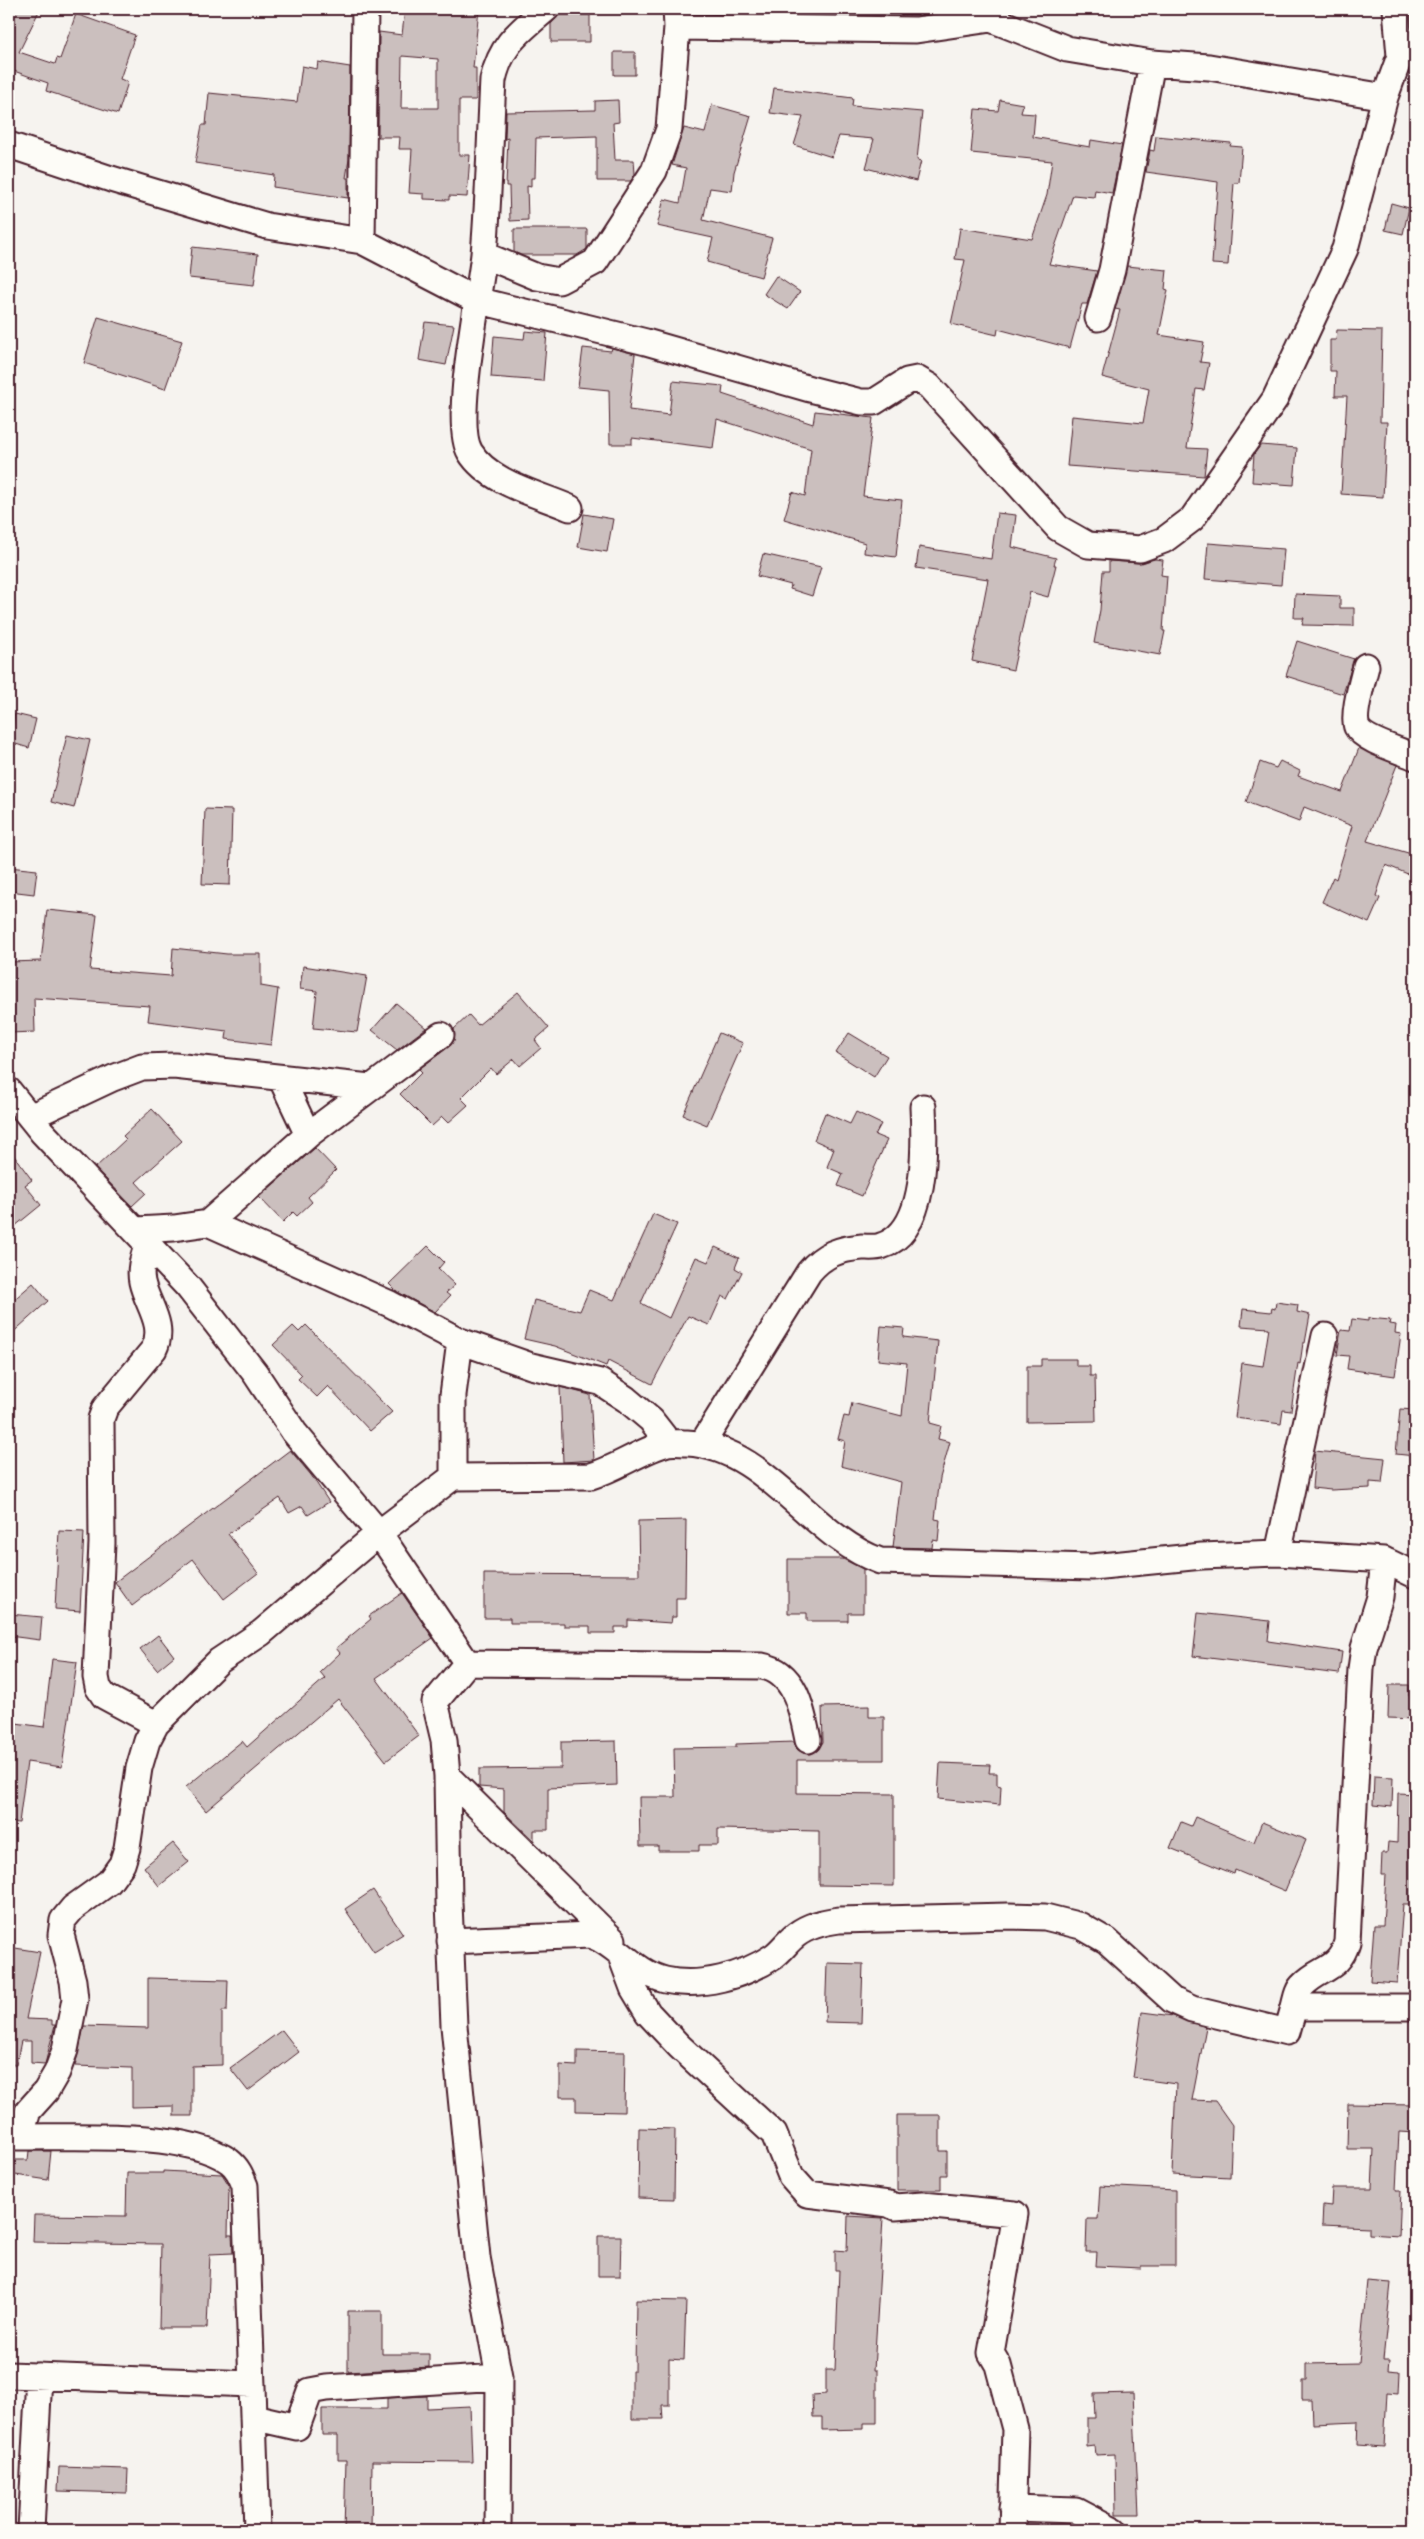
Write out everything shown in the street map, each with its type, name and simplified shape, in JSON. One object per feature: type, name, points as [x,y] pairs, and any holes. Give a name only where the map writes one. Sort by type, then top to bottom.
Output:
[{"type":"street","points":[[362,241],[365,9]]},
{"type":"street","points":[[546,9],[510,39],[497,61],[493,80],[484,255],[476,300],[462,426],[469,451],[488,474],[570,508]]},
{"type":"street","points":[[9,145],[111,179],[266,226],[362,241],[476,300],[646,342],[861,402],[874,402],[907,381],[918,379],[929,386],[1058,528],[1088,545],[1140,549],[1164,540],[1192,519],[1275,399],[1345,249],[1385,97],[1408,61],[1396,9]]},
{"type":"street","points":[[484,255],[537,277],[559,281],[595,262],[654,171],[669,129],[676,18],[916,30],[990,14],[1067,49],[1152,63],[1209,67],[1385,97]]},
{"type":"street","points":[[1098,318],[1112,270],[1152,63]]},
{"type":"street","points":[[1366,666],[1356,717],[1357,726],[1363,735],[1415,757]]},
{"type":"street","points":[[142,1237],[174,1228],[208,1222],[308,1135],[441,1035]]},
{"type":"street","points":[[30,1117],[113,1078],[142,1067],[174,1066],[370,1087]]},
{"type":"street","points":[[281,1078],[308,1135]]},
{"type":"street","points":[[10,1094],[188,1287],[254,1372],[294,1432],[379,1533],[467,1663]]},
{"type":"street","points":[[702,1444],[809,1272],[820,1260],[831,1252],[880,1246],[894,1240],[904,1227],[915,1206],[922,1182],[925,1154],[923,1107]]},
{"type":"street","points":[[208,1222],[381,1300],[460,1341],[531,1366],[600,1382],[626,1399],[651,1420],[669,1442]]},
{"type":"street","points":[[142,1237],[142,1282],[157,1324],[158,1341],[154,1349],[105,1408],[101,1419],[102,1543],[96,1676],[98,1687],[104,1696],[156,1724]]},
{"type":"street","points":[[1278,1553],[1326,1336]]},
{"type":"street","points":[[453,1477],[453,1395],[460,1341]]},
{"type":"street","points":[[257,2530],[245,2186],[240,2171],[229,2161],[207,2149],[183,2143],[151,2139],[14,2137],[28,2111],[49,2085],[65,2050],[75,2000],[73,1981],[61,1935],[63,1920],[73,1908],[109,1882],[122,1864],[127,1848],[139,1768],[147,1741],[156,1724],[219,1661],[261,1633],[379,1533],[453,1477],[591,1476],[608,1471],[669,1442],[702,1444],[754,1468],[849,1547],[880,1561],[1092,1567],[1202,1556],[1278,1553],[1384,1560],[1415,1575]]},
{"type":"street","points":[[450,1941],[590,1935],[600,1938],[645,1972],[664,1980],[684,1982],[712,1981],[740,1973],[774,1956],[797,1934],[826,1922],[1008,1916],[1045,1918],[1081,1926],[1107,1941],[1172,2000],[1192,2009],[1288,2032],[1302,1985],[1337,1963],[1344,1952],[1347,1942],[1361,1669],[1364,1648],[1380,1597],[1384,1560]]},
{"type":"street","points":[[467,1663],[762,1666],[773,1668],[780,1673],[794,1691],[802,1710],[808,1740]]},
{"type":"street","points":[[467,1663],[435,1702],[444,1740],[447,1776],[450,1941],[454,2026],[477,2257],[499,2377],[498,2530]]},
{"type":"street","points":[[447,1776],[645,1972]]},
{"type":"street","points":[[622,1956],[633,1988],[648,2013],[679,2046],[774,2134],[791,2176],[807,2194],[889,2204],[895,2207],[923,2205],[1015,2214],[991,2353],[998,2365],[1015,2429],[1012,2519],[1076,2510],[1114,2530]]},
{"type":"street","points":[[1294,2007],[1415,2007]]},
{"type":"street","points":[[9,2375],[252,2384]]},
{"type":"street","points":[[32,2530],[39,2376]]},
{"type":"street","points":[[253,2417],[297,2427],[310,2391],[326,2388],[499,2377]]},
{"type":"building","points":[[9,9],[40,9],[19,52],[55,64],[57,58],[60,59],[76,14],[135,35],[120,79],[128,82],[118,114],[46,91],[48,83],[11,70],[9,74]]},
{"type":"building","points":[[405,9],[479,9],[473,68],[476,68],[476,100],[459,100],[459,155],[470,155],[467,197],[449,196],[449,200],[424,199],[424,194],[409,193],[412,149],[399,149],[400,137],[378,137],[379,32],[402,35]],"holes":[[[402,56],[438,59],[438,108],[401,108]]]},
{"type":"building","points":[[559,15],[590,15],[590,42],[551,42],[551,24]]},
{"type":"building","points":[[614,52],[635,52],[635,75],[614,75]]},
{"type":"building","points":[[318,62],[350,67],[349,159],[346,178],[348,178],[348,198],[273,187],[274,175],[195,163],[202,125],[206,125],[209,93],[297,102],[302,66],[317,69]]},
{"type":"building","points":[[774,88],[853,98],[852,106],[922,112],[917,160],[921,161],[916,181],[866,168],[874,139],[839,136],[832,157],[794,145],[803,117],[770,113]]},
{"type":"building","points":[[618,100],[619,122],[613,123],[615,160],[634,160],[635,174],[631,181],[597,181],[597,136],[536,138],[535,178],[531,178],[531,187],[527,186],[528,220],[510,221],[509,186],[506,186],[508,138],[505,139],[506,112],[595,110],[595,101]]},
{"type":"building","points":[[1000,100],[1023,104],[1021,113],[1035,114],[1033,137],[1090,147],[1091,140],[1122,145],[1112,193],[1095,190],[1094,197],[1073,195],[1049,264],[1097,271],[1087,304],[1082,304],[1070,348],[998,329],[997,335],[951,324],[965,260],[955,259],[960,228],[1032,239],[1047,195],[1052,161],[971,153],[975,109],[998,111]]},
{"type":"building","points":[[712,105],[751,116],[734,172],[732,191],[710,188],[703,220],[772,238],[761,277],[707,262],[713,238],[657,226],[664,199],[680,203],[686,168],[672,165],[684,128],[705,133]]},
{"type":"building","points":[[1156,136],[1231,143],[1230,146],[1242,147],[1239,183],[1234,183],[1228,265],[1212,264],[1218,182],[1146,172],[1150,150],[1154,151]]},
{"type":"building","points":[[1391,203],[1409,208],[1403,234],[1385,230]]},
{"type":"building","points":[[514,229],[587,229],[587,249],[577,255],[521,255],[514,252]]},
{"type":"building","points":[[192,247],[258,254],[254,285],[189,278]]},
{"type":"building","points":[[1127,266],[1167,270],[1165,289],[1168,290],[1159,335],[1204,342],[1200,362],[1209,363],[1204,390],[1196,389],[1187,448],[1207,449],[1204,476],[1067,466],[1072,416],[1143,423],[1149,389],[1102,377],[1120,310],[1115,309]]},
{"type":"building","points":[[776,276],[800,292],[788,309],[764,294]]},
{"type":"building","points":[[98,317],[182,341],[165,389],[84,363]]},
{"type":"building","points":[[425,322],[454,325],[446,365],[419,360]]},
{"type":"building","points":[[1337,330],[1382,331],[1380,422],[1387,422],[1383,497],[1341,494],[1347,396],[1335,396],[1336,371],[1330,371],[1330,340],[1336,340]]},
{"type":"building","points":[[525,331],[547,333],[543,381],[491,377],[494,336],[524,339]]},
{"type":"building","points":[[583,348],[611,351],[612,348],[635,354],[629,410],[669,415],[673,381],[723,386],[722,394],[813,424],[815,411],[873,418],[863,496],[902,500],[896,557],[864,553],[865,543],[784,519],[792,492],[805,496],[811,449],[717,419],[713,448],[632,438],[632,444],[610,444],[609,390],[578,387]]},
{"type":"building","points":[[1261,445],[1297,448],[1294,485],[1252,482],[1254,454]]},
{"type":"building","points":[[997,513],[1016,515],[1012,547],[1056,558],[1048,597],[1030,592],[1013,670],[972,661],[988,579],[916,568],[919,547],[991,559]]},
{"type":"building","points":[[584,514],[613,519],[607,552],[578,547]]},
{"type":"building","points":[[1208,543],[1284,549],[1281,585],[1205,579]]},
{"type":"building","points":[[763,554],[821,567],[812,596],[790,589],[791,585],[757,576]]},
{"type":"building","points":[[1155,559],[1163,560],[1161,575],[1167,576],[1163,631],[1165,631],[1160,655],[1094,643],[1100,610],[1103,571],[1109,571],[1109,561],[1139,563]]},
{"type":"building","points":[[1295,594],[1340,596],[1340,608],[1354,608],[1354,626],[1302,625],[1304,618],[1294,618]]},
{"type":"building","points":[[1297,641],[1354,659],[1343,694],[1286,676]]},
{"type":"building","points":[[15,714],[36,719],[29,748],[9,742]]},
{"type":"building","points":[[67,735],[90,740],[74,808],[51,802]]},
{"type":"building","points":[[1359,748],[1397,765],[1367,841],[1415,855],[1415,877],[1386,865],[1376,896],[1380,898],[1369,923],[1322,902],[1333,877],[1336,879],[1352,826],[1304,807],[1299,822],[1246,802],[1260,762],[1276,768],[1280,761],[1300,771],[1298,776],[1342,792]]},
{"type":"building","points":[[205,809],[232,810],[230,885],[202,884]]},
{"type":"building","points":[[9,867],[37,870],[34,894],[9,891]]},
{"type":"building","points":[[47,910],[97,915],[90,970],[171,976],[173,948],[227,954],[261,954],[261,986],[278,989],[271,1045],[226,1039],[227,1031],[148,1021],[150,1006],[34,998],[35,1032],[9,1033],[9,962],[41,961]]},
{"type":"building","points":[[303,966],[367,976],[357,1032],[313,1028],[317,991],[300,989]]},
{"type":"building","points":[[518,992],[549,1028],[535,1040],[541,1048],[520,1066],[514,1059],[496,1074],[491,1068],[461,1098],[468,1105],[448,1123],[442,1117],[432,1126],[400,1094],[422,1072],[419,1069],[450,1046],[454,1040],[454,1029],[469,1015],[478,1025]]},
{"type":"building","points":[[396,1003],[426,1028],[397,1050],[372,1030]]},
{"type":"building","points":[[719,1033],[743,1043],[707,1125],[683,1115]]},
{"type":"building","points":[[849,1033],[887,1056],[874,1077],[836,1053]]},
{"type":"building","points":[[152,1109],[182,1141],[136,1182],[146,1193],[132,1206],[95,1168],[126,1139],[123,1136]]},
{"type":"building","points":[[856,1112],[881,1124],[875,1135],[887,1140],[862,1196],[838,1186],[843,1174],[827,1167],[834,1149],[814,1140],[825,1113],[850,1124]]},
{"type":"building","points":[[315,1148],[336,1170],[308,1197],[312,1202],[297,1216],[293,1212],[283,1222],[259,1197]]},
{"type":"building","points":[[9,1149],[32,1180],[25,1185],[41,1205],[9,1231]]},
{"type":"building","points":[[653,1214],[677,1224],[641,1303],[669,1318],[696,1257],[708,1262],[715,1247],[739,1258],[735,1268],[742,1272],[728,1299],[722,1296],[709,1325],[688,1316],[652,1384],[608,1361],[606,1366],[555,1346],[524,1339],[534,1300],[580,1311],[589,1290],[614,1300]]},
{"type":"building","points":[[428,1246],[444,1262],[438,1269],[455,1285],[446,1293],[450,1296],[435,1312],[396,1291],[389,1284]]},
{"type":"building","points":[[33,1283],[48,1301],[9,1336],[9,1304]]},
{"type":"building","points":[[1276,1302],[1298,1305],[1297,1312],[1310,1315],[1300,1364],[1298,1363],[1291,1411],[1283,1410],[1281,1424],[1235,1418],[1242,1363],[1263,1366],[1269,1328],[1241,1326],[1243,1309],[1271,1312],[1272,1308],[1275,1309]]},
{"type":"building","points":[[1368,1318],[1390,1320],[1389,1324],[1396,1325],[1395,1333],[1401,1334],[1395,1376],[1347,1369],[1349,1356],[1337,1355],[1341,1330],[1350,1331],[1352,1319],[1368,1321]]},
{"type":"building","points":[[306,1325],[392,1412],[370,1431],[328,1386],[317,1397],[298,1379],[302,1375],[273,1345],[293,1326],[299,1332]]},
{"type":"building","points":[[881,1326],[904,1328],[903,1337],[938,1341],[930,1423],[941,1426],[938,1439],[950,1442],[940,1478],[935,1519],[940,1520],[938,1541],[933,1540],[932,1548],[893,1547],[901,1482],[841,1466],[845,1441],[838,1439],[844,1416],[849,1417],[852,1403],[902,1416],[907,1363],[878,1360]]},
{"type":"building","points":[[1041,1359],[1076,1359],[1076,1366],[1090,1366],[1090,1376],[1095,1376],[1096,1421],[1027,1422],[1027,1366],[1041,1366]]},
{"type":"building","points":[[560,1387],[590,1395],[594,1460],[563,1462]]},
{"type":"building","points":[[1400,1409],[1415,1410],[1415,1456],[1396,1454]]},
{"type":"building","points":[[290,1450],[311,1475],[329,1502],[308,1515],[302,1506],[289,1513],[280,1498],[228,1534],[258,1573],[224,1599],[193,1559],[132,1606],[115,1582]]},
{"type":"building","points":[[1315,1451],[1385,1458],[1382,1483],[1370,1482],[1370,1488],[1331,1490],[1312,1488]]},
{"type":"building","points":[[686,1520],[685,1598],[676,1598],[676,1617],[672,1617],[671,1623],[628,1620],[628,1627],[615,1627],[615,1633],[590,1633],[590,1626],[564,1626],[564,1623],[510,1623],[510,1618],[484,1618],[484,1574],[639,1575],[638,1521]]},
{"type":"building","points":[[59,1531],[84,1532],[80,1611],[55,1609]]},
{"type":"building","points":[[788,1559],[843,1559],[863,1569],[863,1613],[848,1613],[848,1621],[807,1621],[807,1613],[788,1613]]},
{"type":"building","points":[[402,1593],[433,1638],[376,1678],[419,1736],[386,1761],[338,1699],[206,1811],[186,1787],[242,1741],[247,1747],[325,1678],[320,1672],[340,1653],[336,1648],[371,1619],[369,1616]]},
{"type":"building","points":[[1198,1613],[1270,1621],[1268,1641],[1342,1652],[1339,1674],[1193,1656]]},
{"type":"building","points":[[9,1614],[42,1617],[40,1640],[9,1636]]},
{"type":"building","points":[[158,1635],[174,1656],[157,1670],[140,1649]]},
{"type":"building","points":[[52,1659],[77,1662],[62,1767],[27,1762],[19,1823],[9,1822],[9,1722],[44,1727]]},
{"type":"building","points":[[1389,1685],[1409,1685],[1409,1696],[1415,1697],[1415,1719],[1388,1718]]},
{"type":"building","points":[[869,1706],[869,1717],[884,1717],[884,1760],[797,1760],[797,1793],[894,1794],[894,1886],[819,1885],[819,1831],[718,1829],[718,1845],[699,1845],[699,1851],[658,1851],[658,1846],[640,1846],[639,1797],[675,1797],[674,1748],[736,1747],[736,1744],[794,1742],[797,1749],[803,1753],[811,1754],[818,1750],[823,1742],[822,1707]]},
{"type":"building","points":[[616,1741],[617,1785],[548,1788],[548,1830],[534,1830],[534,1841],[504,1812],[504,1789],[479,1787],[479,1769],[561,1768],[561,1742]]},
{"type":"building","points":[[940,1763],[990,1765],[989,1773],[997,1773],[997,1785],[1001,1786],[1000,1805],[938,1799]]},
{"type":"building","points":[[1374,1776],[1393,1777],[1392,1807],[1373,1805]]},
{"type":"building","points":[[1398,1793],[1415,1794],[1415,1904],[1403,1904],[1397,1983],[1370,1981],[1374,1925],[1383,1925],[1386,1875],[1381,1875],[1382,1853],[1387,1853],[1388,1842],[1397,1843]]},
{"type":"building","points":[[1195,1817],[1254,1842],[1262,1822],[1306,1840],[1285,1891],[1235,1870],[1234,1874],[1170,1848],[1181,1822],[1191,1826]]},
{"type":"building","points":[[173,1843],[189,1862],[159,1886],[144,1867]]},
{"type":"building","points":[[373,1890],[403,1934],[374,1952],[345,1909]]},
{"type":"building","points":[[9,1947],[40,1952],[26,2019],[52,2020],[52,2025],[55,2025],[45,2064],[31,2063],[31,2041],[21,2041],[16,2065],[9,2064]]},
{"type":"building","points":[[827,1963],[863,1964],[861,2023],[825,2022]]},
{"type":"building","points":[[148,1978],[228,1980],[227,2011],[222,2011],[222,2065],[192,2066],[192,2116],[174,2116],[174,2106],[132,2107],[132,2068],[75,2066],[84,2026],[148,2028]]},
{"type":"building","points":[[1142,2012],[1173,2016],[1206,2027],[1192,2100],[1215,2101],[1232,2125],[1230,2177],[1172,2174],[1176,2084],[1133,2078]]},
{"type":"building","points":[[282,2030],[299,2052],[248,2091],[230,2068]]},
{"type":"building","points":[[577,2051],[625,2052],[624,2112],[576,2111],[576,2097],[560,2097],[560,2065],[577,2066]]},
{"type":"building","points":[[1348,2104],[1415,2105],[1415,2133],[1399,2132],[1396,2190],[1401,2190],[1399,2236],[1369,2234],[1369,2227],[1322,2225],[1323,2205],[1331,2206],[1332,2188],[1372,2188],[1374,2149],[1347,2149]]},
{"type":"building","points":[[897,2115],[940,2115],[940,2151],[947,2151],[947,2175],[941,2175],[941,2190],[897,2190]]},
{"type":"building","points":[[639,2128],[675,2129],[674,2199],[638,2198]]},
{"type":"building","points":[[29,2151],[51,2151],[48,2180],[9,2174],[9,2160],[28,2160]]},
{"type":"building","points":[[163,2171],[222,2174],[229,2185],[228,2235],[232,2235],[233,2253],[210,2254],[207,2328],[159,2328],[161,2244],[33,2242],[34,2215],[126,2216],[127,2173],[163,2173]]},
{"type":"building","points":[[1100,2186],[1175,2190],[1175,2266],[1141,2266],[1141,2268],[1096,2266],[1097,2252],[1086,2252],[1087,2219],[1098,2219]]},
{"type":"building","points":[[848,2216],[883,2218],[874,2370],[877,2370],[877,2423],[864,2423],[864,2429],[822,2430],[822,2417],[813,2417],[812,2395],[826,2394],[826,2370],[835,2370],[839,2270],[835,2270],[835,2250],[847,2251]]},
{"type":"building","points":[[598,2236],[621,2236],[620,2276],[598,2276]]},
{"type":"building","points":[[1367,2281],[1391,2283],[1383,2360],[1390,2360],[1389,2371],[1400,2372],[1399,2393],[1387,2392],[1384,2447],[1357,2445],[1358,2422],[1313,2424],[1312,2399],[1302,2399],[1302,2380],[1306,2380],[1306,2364],[1359,2363]]},
{"type":"building","points":[[636,2300],[686,2301],[684,2360],[669,2359],[669,2405],[662,2405],[663,2419],[632,2419],[632,2371],[635,2371]]},
{"type":"building","points":[[348,2311],[382,2311],[382,2354],[429,2354],[429,2367],[348,2372]]},
{"type":"building","points":[[1133,2393],[1139,2514],[1116,2514],[1115,2454],[1096,2455],[1095,2446],[1087,2447],[1087,2418],[1095,2418],[1094,2394]]},
{"type":"building","points":[[427,2396],[427,2408],[470,2406],[472,2462],[372,2461],[371,2530],[344,2530],[346,2460],[338,2460],[338,2435],[322,2435],[322,2409],[387,2409],[387,2398]]},
{"type":"building","points":[[59,2467],[128,2469],[127,2493],[58,2491]]}]
